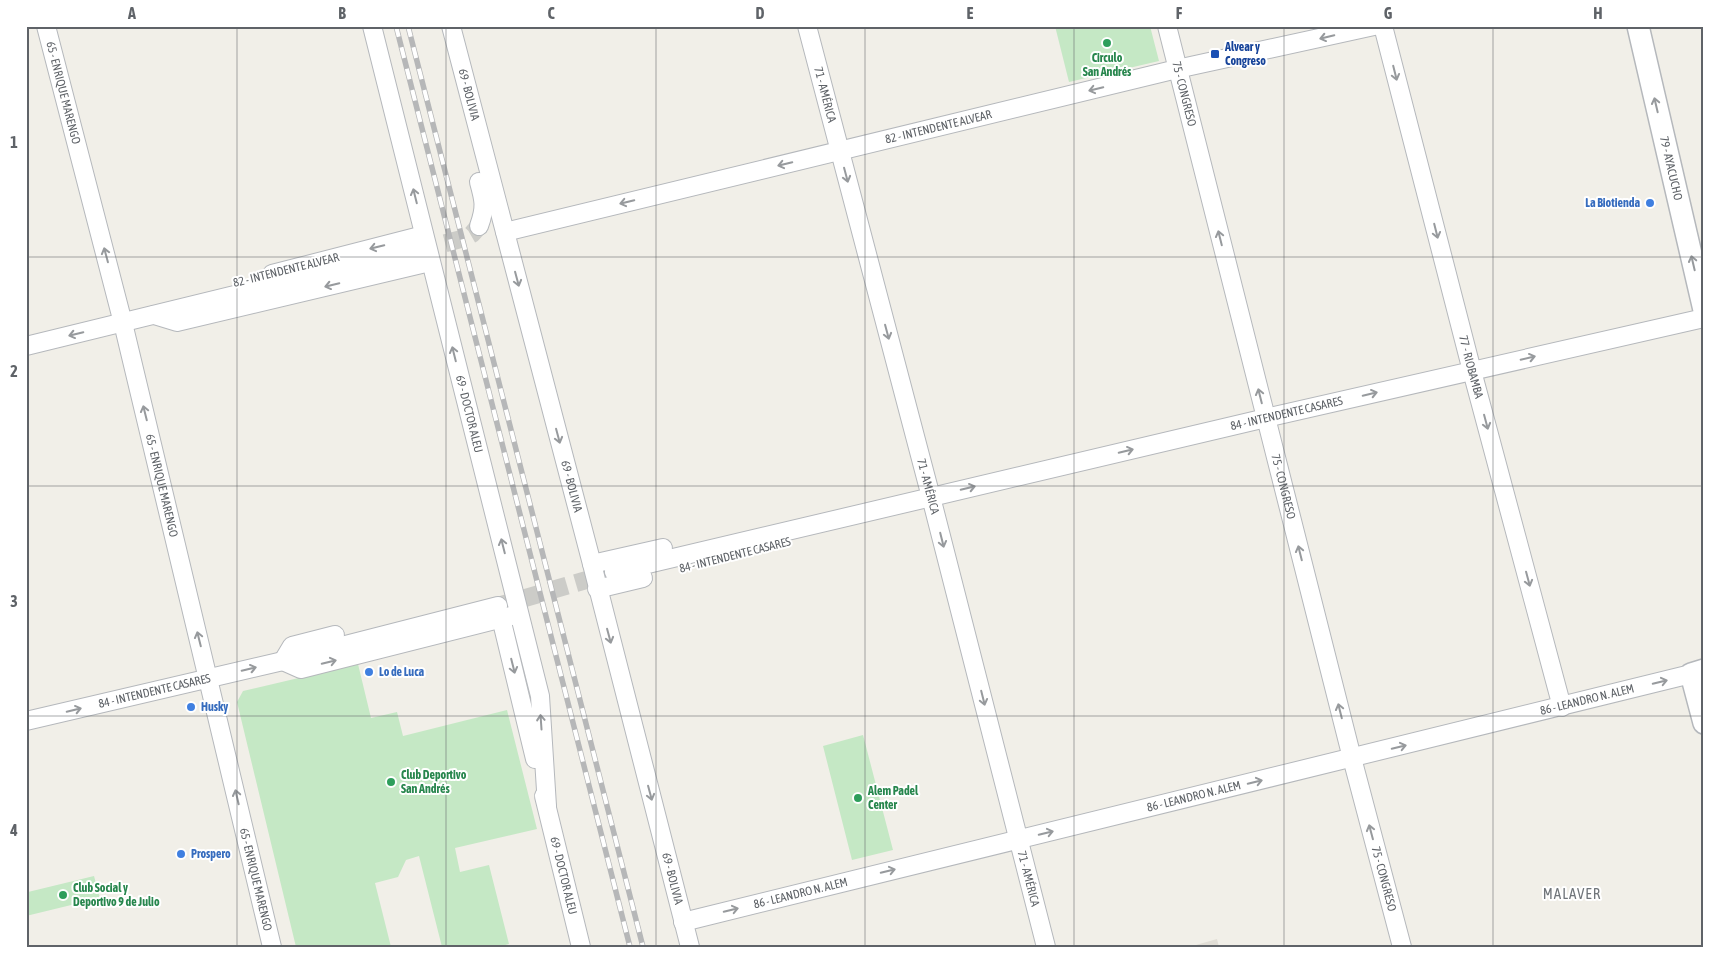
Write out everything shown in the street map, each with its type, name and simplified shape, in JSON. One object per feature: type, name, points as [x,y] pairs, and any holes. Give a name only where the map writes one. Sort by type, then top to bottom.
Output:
[{"type":"street","name":"65 - ENRIQUE MARENGO","points":[[46,26],[123,323],[272,947]]},
{"type":"street","name":"69 - DOCTOR ALEU","points":[[372,26],[424,249],[515,593],[540,696],[547,806]]},
{"type":"street","name":"69 - BOLIVIA","points":[[438,26],[485,204],[479,226]]},
{"type":"street","name":"69 - BOLIVIA","points":[[450,26],[592,564],[690,947]]},
{"type":"street","name":"71 - AMÉRICA","points":[[807,26],[931,497],[1046,947]]},
{"type":"street","name":"75 - CONGRESO","points":[[1167,26],[1352,758],[1402,947]]},
{"type":"street","name":"82 - INTENDENTE ALVEAR","points":[[505,232],[1177,69],[1374,26]]},
{"type":"street","name":"77 - RIOBAMBA","points":[[1383,26],[1472,371],[1562,707]]},
{"type":"street","name":"79 - AYACUCHO","points":[[1638,26],[1704,310]]},
{"type":"street","name":"82 - INTENDENTE ALVEAR","points":[[154,315],[177,322],[424,249]]},
{"type":"street","name":"82 - INTENDENTE ALVEAR","points":[[26,346],[154,315],[170,300],[424,249]]},
{"type":"street","name":"84 - INTENDENTE CASARES","points":[[614,572],[1266,418],[1704,318]]},
{"type":"street","name":"84 - INTENDENTE CASARES","points":[[592,564],[832,510],[870,511]]},
{"type":"street","name":"84 - INTENDENTE CASARES","points":[[597,589],[840,530],[870,511]]},
{"type":"street","points":[[283,661],[292,646],[515,593]]},
{"type":"street","name":"69 - DOCTOR ALEU","points":[[499,612],[581,947]]},
{"type":"street","name":"84 - INTENDENTE CASARES","points":[[26,721],[499,612],[520,614]]},
{"type":"street","points":[[1698,672],[1704,723]]},
{"type":"street","name":"86 - LEANDRO N. ALEM","points":[[683,922],[1698,672]]},
{"type":"shaded area","points":[[1217,939],[1219,947],[1189,947]]},
{"type":"green space","name":"Circulo San Andrés","points":[[1055,26],[1150,26],[1159,61],[1069,82]]},
{"type":"green space","name":"Club Deportivo San Andrés","points":[[358,664],[371,718],[397,712],[403,736],[507,710],[537,829],[455,848],[460,872],[489,865],[509,944],[498,947],[442,947],[419,856],[406,860],[398,877],[375,883],[391,947],[296,947],[237,702],[243,691]]},
{"type":"green space","name":"Alem Padel Center","points":[[863,735],[893,850],[852,860],[823,746]]},
{"type":"green space","name":"Club Social y Deportivo 9 de Julio","points":[[94,876],[100,898],[26,916],[26,887],[28,892]]},
{"type":"tunnel","points":[[419,250],[465,238],[472,234],[479,226]]},
{"type":"tunnel","points":[[498,606],[610,573]]},
{"type":"railway","points":[[396,26],[630,947]]},
{"type":"railway","points":[[408,26],[643,947]]},
{"type":"place","name":"Circulo San Andrés","points":[[1107,43]]},
{"type":"place","name":"Alvear y Congreso","points":[[1215,54]]},
{"type":"place","name":"La Biotienda","points":[[1650,203]]},
{"type":"place","name":"Lo de Luca","points":[[369,672]]},
{"type":"place","name":"Husky","points":[[191,707]]},
{"type":"place","name":"Club Deportivo San Andrés","points":[[391,782]]},
{"type":"place","name":"Alem Padel Center","points":[[858,798]]},
{"type":"place","name":"Prospero","points":[[181,854]]},
{"type":"place","name":"Club Social y Deportivo 9 de Julio","points":[[63,895]]},
{"type":"district","name":"MALAVER","points":[[1572,894]]}]
